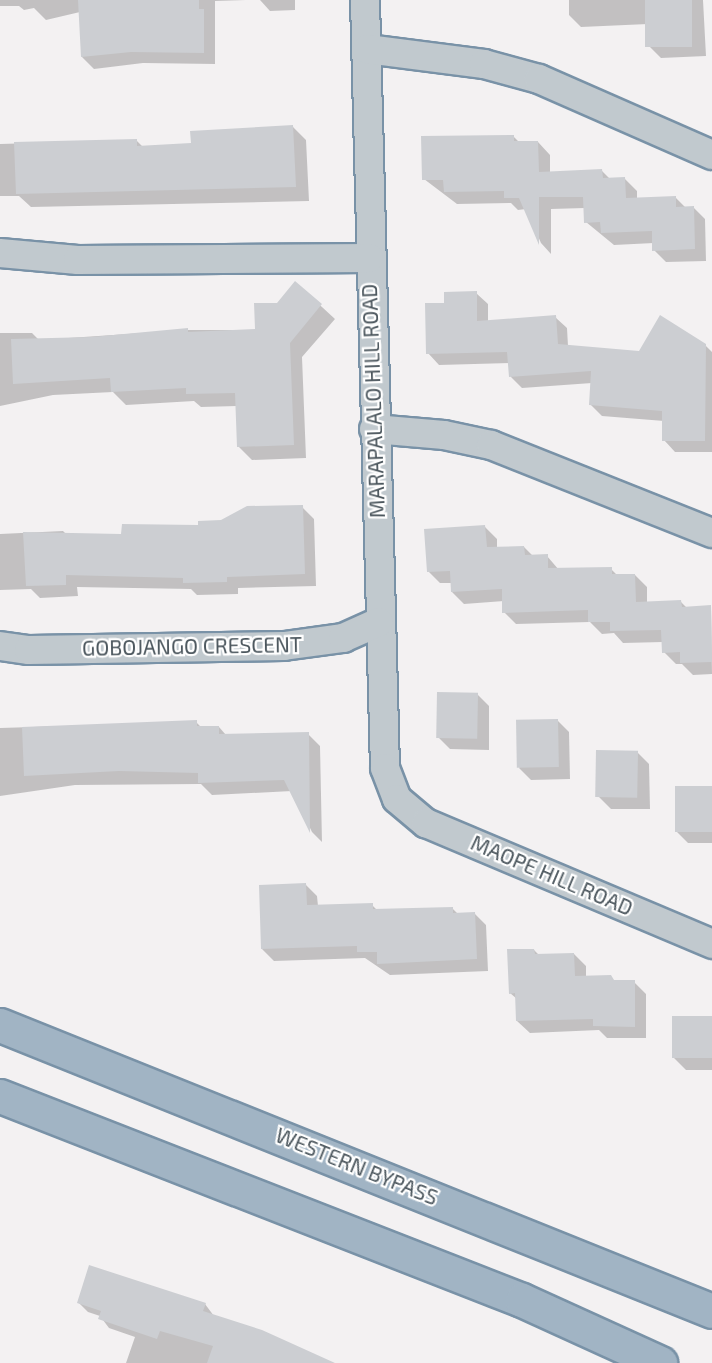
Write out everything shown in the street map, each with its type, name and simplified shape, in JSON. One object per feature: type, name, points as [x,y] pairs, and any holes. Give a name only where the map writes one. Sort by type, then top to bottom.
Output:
[{"type":"highway","name":"WESTERN BYPASS","points":[[0,1026],[712,1311]]},
{"type":"highway","points":[[0,1096],[522,1300],[660,1363]]},
{"type":"street","name":"MARAPALALO HILL ROAD","points":[[365,0],[369,258],[385,768],[397,799]]},
{"type":"street","points":[[367,49],[484,64],[539,79],[712,155]]},
{"type":"street","points":[[0,253],[78,260],[369,258]]},
{"type":"street","points":[[374,429],[444,435],[491,445],[712,533]]},
{"type":"street","name":"GOBOJANGO CRESCENT","points":[[0,646],[29,650],[284,646],[343,638],[380,622]]},
{"type":"street","name":"MAOPE HILL ROAD","points":[[397,799],[426,823],[712,944]]},
{"type":"building","points":[[78,0],[199,0],[199,9],[204,9],[204,53],[131,52],[81,57]]},
{"type":"building","points":[[645,0],[692,0],[692,47],[645,47]]},
{"type":"building","points":[[293,125],[296,187],[16,194],[14,142],[137,139],[137,146],[191,143],[190,131]]},
{"type":"building","points":[[514,135],[514,141],[538,141],[539,172],[602,169],[603,178],[625,177],[626,198],[676,196],[676,207],[694,206],[695,249],[652,251],[652,231],[601,233],[600,222],[584,223],[583,197],[539,197],[539,245],[519,198],[504,198],[504,191],[444,192],[443,180],[422,180],[421,136]]},
{"type":"building","points":[[295,281],[322,304],[290,343],[294,445],[237,447],[235,393],[186,394],[186,388],[111,392],[110,378],[13,384],[11,339],[92,337],[188,328],[188,332],[255,329],[254,303],[277,303]]},
{"type":"building","points":[[477,291],[477,321],[556,315],[558,344],[639,351],[660,315],[706,344],[705,441],[662,441],[662,411],[589,405],[591,371],[509,377],[507,352],[426,354],[425,303],[444,303],[444,292]]},
{"type":"building","points":[[303,505],[305,574],[227,577],[227,582],[183,583],[183,578],[66,575],[66,585],[26,586],[23,532],[121,534],[122,524],[198,525],[198,521],[221,520],[247,506]]},
{"type":"building","points":[[485,525],[487,547],[524,546],[525,555],[548,554],[548,568],[612,567],[612,574],[635,574],[636,602],[681,600],[682,607],[711,605],[712,662],[680,663],[680,652],[662,653],[661,630],[610,631],[610,622],[588,622],[588,610],[502,613],[502,589],[451,592],[450,571],[427,572],[424,529]]},
{"type":"building","points":[[437,692],[478,693],[477,739],[436,738]]},
{"type":"building","points":[[558,719],[559,767],[517,768],[516,720]]},
{"type":"building","points":[[197,720],[197,726],[219,726],[219,734],[309,732],[310,833],[284,780],[198,783],[198,773],[119,771],[24,776],[22,727]]},
{"type":"building","points":[[596,750],[638,751],[637,798],[595,797]]},
{"type":"building","points":[[675,786],[712,786],[712,832],[675,832]]},
{"type":"building","points":[[306,883],[307,905],[373,903],[373,909],[453,907],[453,913],[475,912],[477,959],[377,964],[377,952],[357,952],[357,946],[261,949],[259,885]]},
{"type":"building","points":[[507,949],[534,949],[535,954],[574,953],[575,976],[611,975],[614,980],[635,980],[635,1027],[593,1026],[593,1019],[516,1021],[515,993],[509,994]]},
{"type":"building","points":[[672,1016],[712,1016],[712,1058],[672,1058]]},
{"type":"building","points":[[89,1265],[206,1303],[203,1311],[262,1330],[335,1363],[207,1363],[213,1346],[160,1331],[157,1339],[98,1319],[101,1311],[77,1303]]}]
